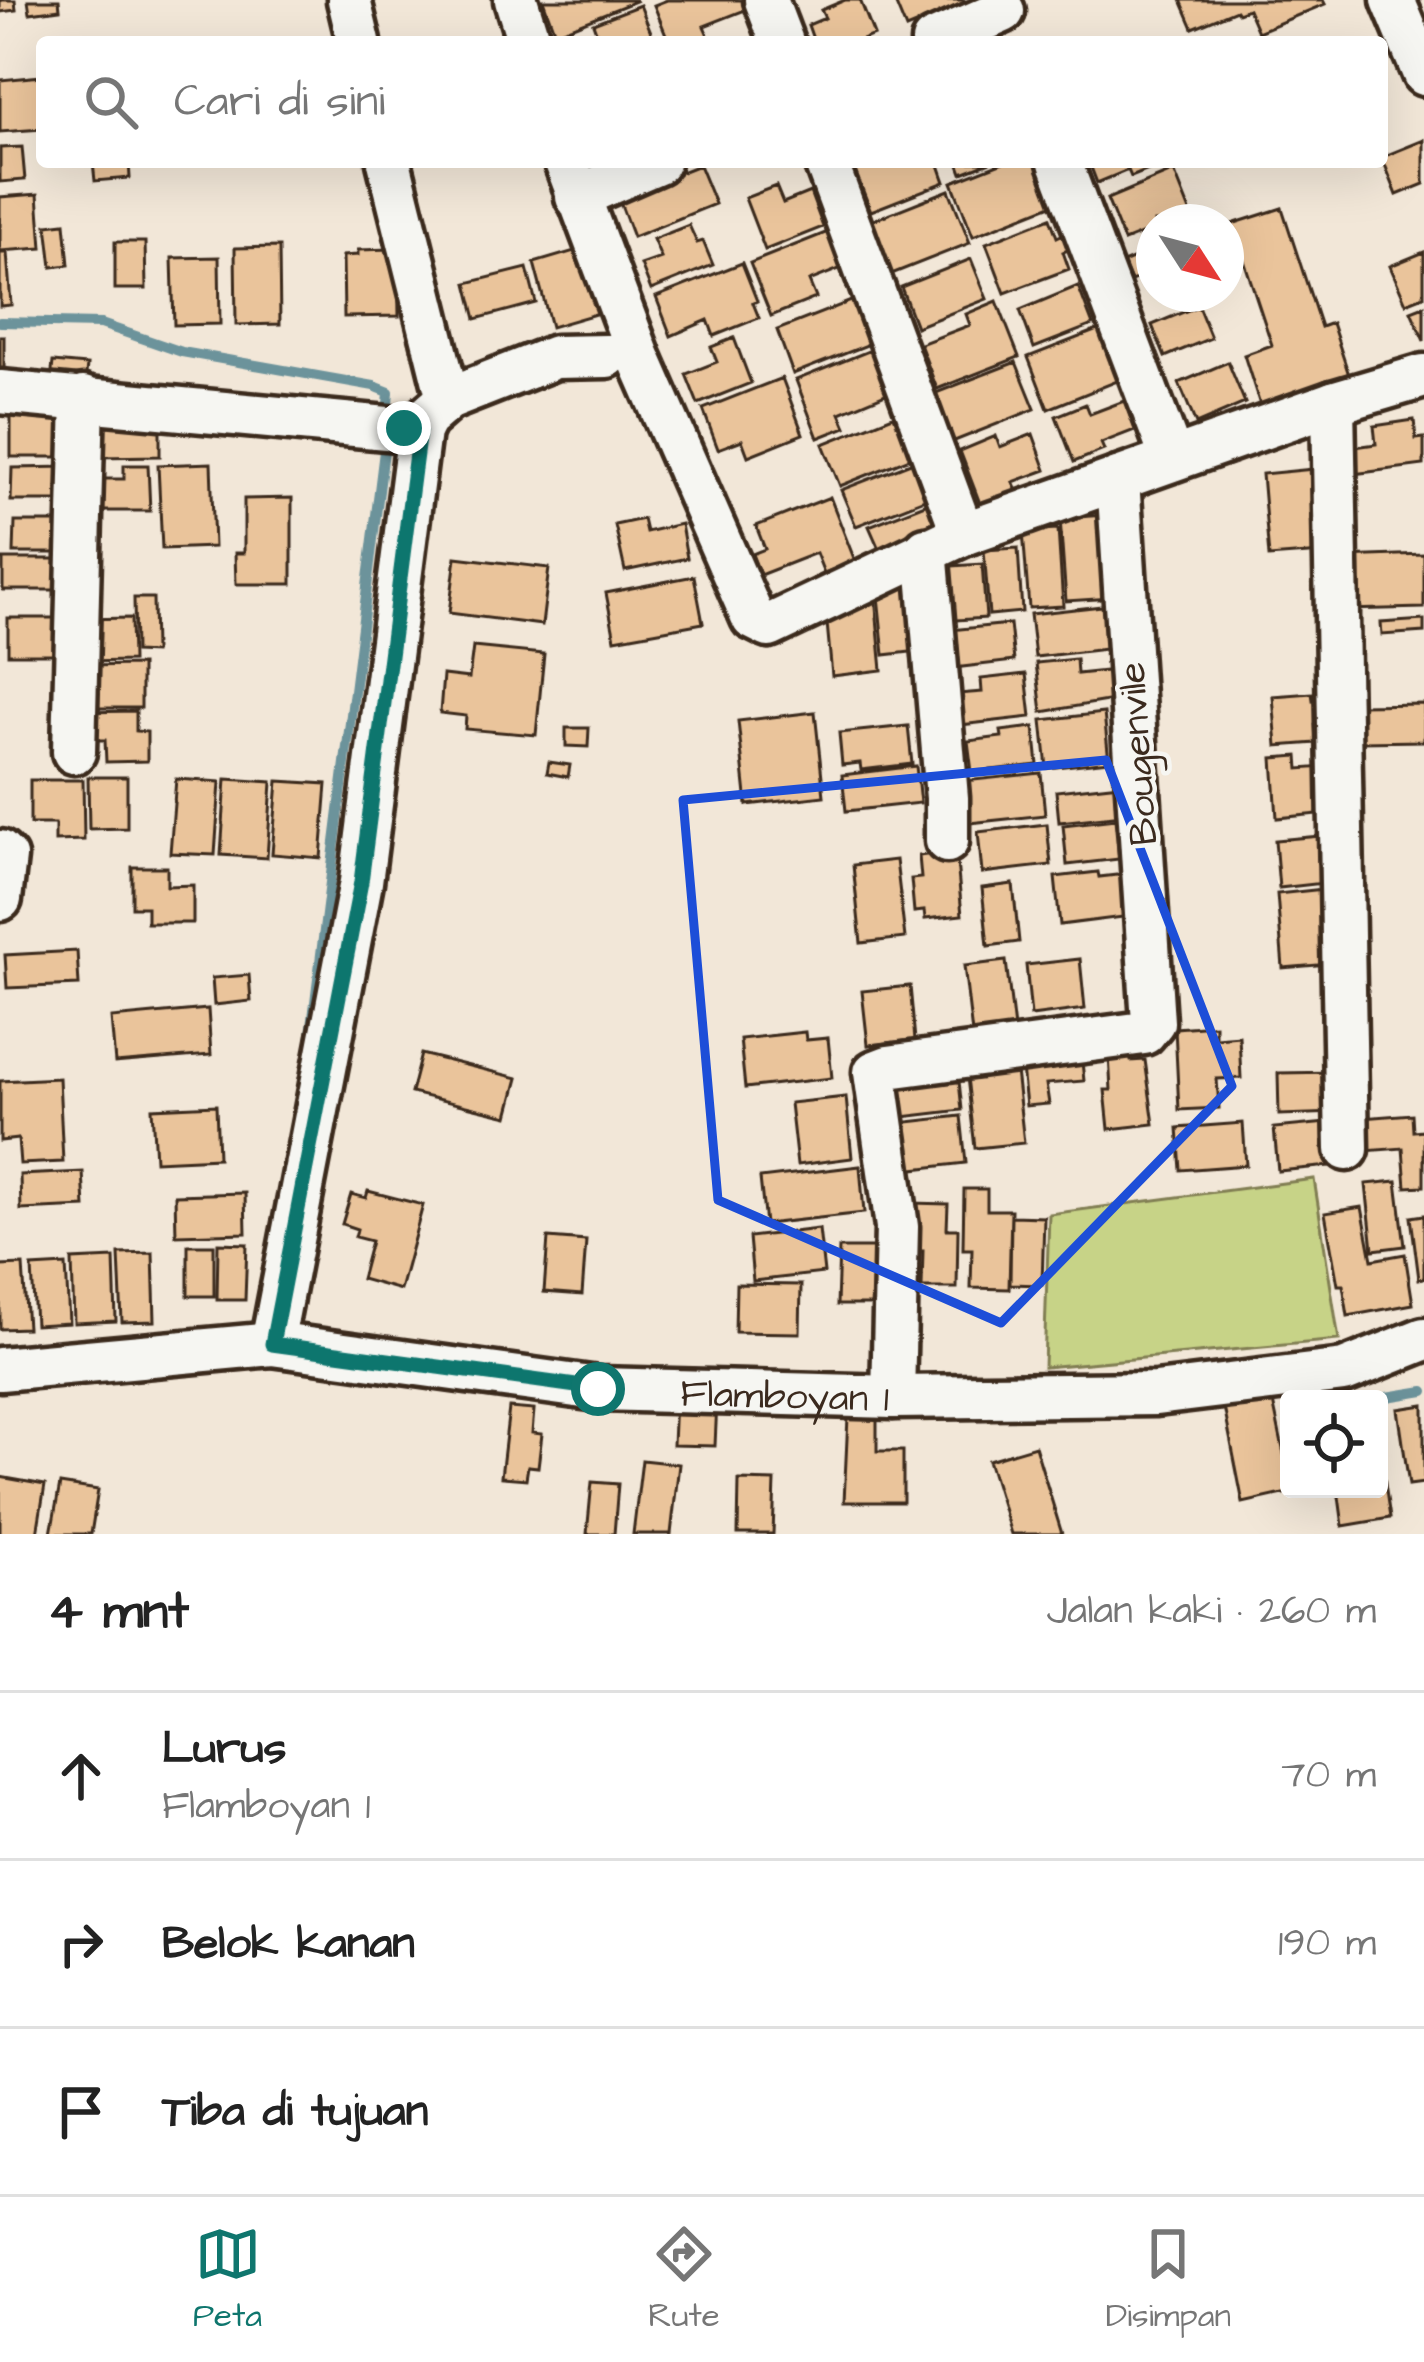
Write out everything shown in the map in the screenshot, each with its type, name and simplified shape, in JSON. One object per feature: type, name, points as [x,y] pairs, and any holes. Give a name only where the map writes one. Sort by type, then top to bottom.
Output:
[{"type":"street","points":[[349,0],[358,36]]},
{"type":"street","points":[[516,0],[527,36]]},
{"type":"street","points":[[766,0],[780,36]]},
{"type":"street","points":[[1393,0],[1424,74]]},
{"type":"street","points":[[951,36],[1006,18]]},
{"type":"street","points":[[390,168],[448,399]]},
{"type":"street","points":[[629,168],[571,180],[639,357],[760,625],[769,626],[945,541],[1413,379]]},
{"type":"street","points":[[828,168],[945,541],[947,841]]},
{"type":"street","points":[[1062,168],[1172,460]]},
{"type":"street","points":[[0,392],[395,428],[425,418],[448,399],[555,357],[607,356]]},
{"type":"street","points":[[74,752],[83,398]]},
{"type":"street","points":[[1333,403],[1347,1149]]},
{"type":"street","points":[[272,1344],[361,882],[395,428]]},
{"type":"street","name":"Bougenvile","points":[[893,1396],[897,1227],[875,1072],[887,1066],[1150,1029],[1154,1022],[1118,479]]},
{"type":"street","points":[[0,852],[5,857],[0,898]]},
{"type":"street","name":"Flamboyan 1","points":[[0,1369],[272,1344],[598,1389],[893,1396],[1156,1394],[1345,1371],[1424,1339]]},
{"type":"highlighted area","points":[[1106,760],[1232,1086],[1001,1323],[718,1200],[683,800]]},
{"type":"green space","points":[[1314,1179],[1339,1340],[1044,1367],[1049,1214]]},
{"type":"building","points":[[0,0],[15,0],[16,10],[0,12]]},
{"type":"building","points":[[28,0],[59,0],[60,9],[30,13]]},
{"type":"building","points":[[543,0],[635,0],[636,1],[555,33]]},
{"type":"building","points":[[667,0],[750,0],[753,7],[704,26],[708,36],[667,36],[654,5]]},
{"type":"building","points":[[845,0],[860,0],[874,35],[812,36],[808,25],[825,18],[821,10]]},
{"type":"building","points":[[894,0],[964,0],[966,4],[906,29]]},
{"type":"building","points":[[1181,0],[1323,0],[1325,4],[1258,32],[1248,9],[1193,28]]},
{"type":"building","points":[[640,5],[653,36],[598,36],[593,23]]},
{"type":"building","points":[[36,77],[36,129],[0,132],[0,80]]},
{"type":"building","points":[[1424,140],[1424,184],[1397,195],[1386,168],[1388,155]]},
{"type":"building","points":[[22,147],[25,180],[0,182],[0,148]]},
{"type":"building","points":[[94,168],[129,168],[130,178],[95,181]]},
{"type":"building","points":[[700,168],[715,204],[633,237],[618,197]]},
{"type":"building","points":[[854,168],[940,168],[945,182],[871,211]]},
{"type":"building","points":[[988,168],[1051,168],[1064,200],[973,236],[952,182]]},
{"type":"building","points":[[1091,168],[1153,168],[1131,177],[1128,170],[1097,183]]},
{"type":"building","points":[[1174,171],[1187,204],[1136,204],[1136,236],[1124,241],[1107,199]]},
{"type":"building","points":[[776,186],[783,203],[810,192],[823,227],[765,250],[745,198]]},
{"type":"building","points":[[949,190],[970,243],[889,275],[868,222]]},
{"type":"building","points":[[38,194],[42,248],[0,251],[0,197]]},
{"type":"building","points":[[1282,208],[1321,327],[1332,323],[1349,375],[1260,405],[1244,355],[1272,345],[1244,260],[1244,220]]},
{"type":"building","points":[[1050,218],[1057,237],[1070,231],[1076,247],[1063,252],[1069,269],[1005,293],[986,243]]},
{"type":"building","points":[[65,223],[69,265],[52,267],[47,225]]},
{"type":"building","points":[[689,225],[697,243],[703,241],[713,265],[651,290],[641,265],[661,258],[653,239]]},
{"type":"building","points":[[828,232],[842,268],[809,281],[816,298],[771,316],[750,263]]},
{"type":"building","points":[[115,242],[145,242],[146,289],[115,289]]},
{"type":"building","points":[[279,247],[280,324],[236,325],[235,248]]},
{"type":"building","points":[[393,249],[398,255],[399,316],[344,317],[343,256],[358,255],[358,250]]},
{"type":"building","points":[[581,249],[599,313],[551,327],[534,263]]},
{"type":"building","points":[[1424,252],[1424,296],[1406,303],[1390,266]]},
{"type":"building","points":[[0,253],[7,253],[11,305],[0,306]]},
{"type":"building","points":[[219,257],[220,324],[174,325],[172,258]]},
{"type":"building","points":[[1136,258],[1136,279],[1131,281],[1123,263]]},
{"type":"building","points":[[971,259],[987,299],[916,327],[901,287]]},
{"type":"building","points":[[742,263],[759,318],[714,336],[708,320],[671,336],[656,297]]},
{"type":"building","points":[[527,268],[536,303],[476,319],[467,283]]},
{"type":"building","points":[[1078,286],[1093,325],[1034,348],[1020,310]]},
{"type":"building","points":[[864,296],[880,340],[793,374],[777,330]]},
{"type":"building","points":[[997,301],[1019,357],[937,389],[920,344],[970,325],[966,314]]},
{"type":"building","points":[[1424,306],[1424,341],[1411,311]]},
{"type":"building","points":[[1183,312],[1200,312],[1211,338],[1165,357],[1152,325]]},
{"type":"building","points":[[1100,329],[1120,380],[1048,409],[1028,357]]},
{"type":"building","points":[[0,336],[4,336],[4,375],[0,375]]},
{"type":"building","points":[[734,338],[751,383],[698,404],[686,374],[717,362],[711,347]]},
{"type":"building","points":[[871,350],[888,393],[840,413],[846,427],[818,438],[796,380]]},
{"type":"building","points":[[53,362],[87,365],[84,393],[50,390]]},
{"type":"building","points":[[1016,362],[1035,409],[947,444],[928,396]]},
{"type":"building","points":[[1228,362],[1245,403],[1196,424],[1179,383]]},
{"type":"building","points":[[782,378],[803,434],[748,456],[742,440],[718,449],[703,409]]},
{"type":"building","points":[[1124,401],[1135,430],[1101,443],[1104,450],[1074,462],[1056,416],[1086,404],[1090,414]]},
{"type":"building","points":[[160,413],[160,456],[98,457],[98,414]]},
{"type":"building","points":[[11,414],[75,414],[75,457],[11,457]]},
{"type":"building","points":[[898,414],[915,456],[840,486],[823,444]]},
{"type":"building","points":[[1414,420],[1416,439],[1424,438],[1424,465],[1345,475],[1341,449],[1376,444],[1374,426]]},
{"type":"building","points":[[1033,434],[1046,470],[1013,482],[1017,491],[981,506],[960,451],[996,436],[1000,447]]},
{"type":"building","points":[[921,459],[935,495],[856,526],[841,490]]},
{"type":"building","points":[[211,463],[214,547],[162,549],[158,465]]},
{"type":"building","points":[[124,465],[148,465],[150,511],[91,511],[91,479],[124,479]]},
{"type":"building","points":[[70,467],[70,501],[11,501],[12,468]]},
{"type":"building","points":[[1314,469],[1321,553],[1269,557],[1262,474]]},
{"type":"building","points":[[830,497],[855,561],[824,573],[816,553],[760,575],[752,554],[765,549],[756,526]]},
{"type":"building","points":[[292,498],[292,584],[236,584],[235,553],[244,553],[244,499]]},
{"type":"building","points":[[930,502],[940,528],[880,551],[869,526]]},
{"type":"building","points":[[1107,515],[1112,598],[1066,601],[1060,518]]},
{"type":"building","points":[[643,519],[646,532],[681,524],[687,558],[625,571],[615,525]]},
{"type":"building","points":[[15,522],[67,522],[66,553],[14,553]]},
{"type":"building","points":[[1058,529],[1063,606],[1029,608],[1023,531]]},
{"type":"building","points":[[1018,548],[1022,612],[989,615],[984,550]]},
{"type":"building","points":[[1424,554],[1424,608],[1345,610],[1344,557]]},
{"type":"building","points":[[456,557],[549,568],[542,625],[449,613]]},
{"type":"building","points":[[3,559],[63,559],[63,590],[3,590]]},
{"type":"building","points":[[982,564],[986,618],[941,621],[937,567]]},
{"type":"building","points":[[694,576],[703,623],[615,639],[606,593]]},
{"type":"building","points":[[921,582],[928,650],[884,655],[877,586]]},
{"type":"building","points":[[875,597],[882,670],[832,676],[825,602]]},
{"type":"building","points":[[134,598],[153,598],[154,653],[135,652]]},
{"type":"building","points":[[1111,605],[1115,648],[1035,657],[1030,614]]},
{"type":"building","points":[[8,618],[65,618],[65,654],[8,654]]},
{"type":"building","points":[[131,618],[132,661],[81,662],[80,619]]},
{"type":"building","points":[[1424,620],[1424,632],[1382,635],[1381,623]]},
{"type":"building","points":[[1010,624],[1014,661],[945,669],[940,631]]},
{"type":"building","points":[[473,647],[544,654],[536,735],[465,729],[466,716],[440,713],[443,675],[469,678]]},
{"type":"building","points":[[1076,659],[1077,674],[1116,670],[1119,699],[1042,712],[1036,663]]},
{"type":"building","points":[[141,665],[141,708],[84,708],[84,666]]},
{"type":"building","points":[[1026,674],[1031,717],[960,725],[957,694],[982,692],[981,679]]},
{"type":"building","points":[[1312,693],[1313,700],[1328,698],[1330,723],[1315,725],[1316,743],[1277,746],[1273,696]]},
{"type":"building","points":[[1424,704],[1424,741],[1360,742],[1359,705]]},
{"type":"building","points":[[136,711],[136,731],[147,732],[147,761],[106,762],[105,740],[84,740],[83,712]]},
{"type":"building","points":[[815,712],[824,796],[747,805],[738,721]]},
{"type":"building","points":[[1104,713],[1109,761],[1047,768],[1042,720]]},
{"type":"building","points":[[908,726],[912,764],[861,770],[860,763],[842,765],[839,733]]},
{"type":"building","points":[[1034,727],[1038,765],[972,772],[968,741]]},
{"type":"building","points":[[566,728],[589,728],[588,747],[566,746]]},
{"type":"building","points":[[1298,756],[1299,769],[1325,767],[1328,813],[1277,818],[1273,758]]},
{"type":"building","points":[[549,762],[570,765],[568,777],[547,773]]},
{"type":"building","points":[[916,766],[920,803],[846,811],[842,775]]},
{"type":"building","points":[[1041,773],[1045,815],[969,823],[964,781]]},
{"type":"building","points":[[88,777],[127,777],[127,828],[89,829]]},
{"type":"building","points":[[176,779],[220,782],[215,855],[170,853]]},
{"type":"building","points":[[226,779],[272,782],[267,858],[221,855]]},
{"type":"building","points":[[30,780],[83,780],[84,840],[55,841],[55,824],[30,824]]},
{"type":"building","points":[[278,781],[327,784],[321,858],[272,854]]},
{"type":"building","points":[[1120,784],[1123,815],[1059,822],[1056,791]]},
{"type":"building","points":[[1115,819],[1119,859],[1067,865],[1063,825]]},
{"type":"building","points":[[1047,824],[1051,865],[982,873],[978,832]]},
{"type":"building","points":[[1321,836],[1324,883],[1279,888],[1275,840]]},
{"type":"building","points":[[956,851],[962,915],[925,919],[924,911],[914,912],[911,879],[921,878],[919,856]]},
{"type":"building","points":[[896,860],[905,938],[861,943],[853,865]]},
{"type":"building","points":[[132,867],[167,867],[167,886],[193,885],[193,923],[147,923],[147,907],[132,907]]},
{"type":"building","points":[[1098,872],[1099,877],[1126,874],[1131,916],[1060,925],[1055,877]]},
{"type":"building","points":[[1013,884],[1019,942],[988,946],[982,888]]},
{"type":"building","points":[[1324,889],[1330,964],[1283,968],[1277,894]]},
{"type":"building","points":[[77,951],[79,985],[7,988],[5,955]]},
{"type":"building","points":[[1080,959],[1085,1009],[1031,1016],[1026,965]]},
{"type":"building","points":[[1006,961],[1014,1029],[972,1034],[964,966]]},
{"type":"building","points":[[249,975],[251,1001],[214,1005],[212,978]]},
{"type":"building","points":[[910,986],[915,1040],[868,1045],[862,991]]},
{"type":"building","points":[[208,1009],[211,1055],[115,1063],[111,1018]]},
{"type":"building","points":[[1215,1025],[1215,1038],[1239,1036],[1241,1078],[1217,1079],[1219,1108],[1179,1110],[1175,1028]]},
{"type":"building","points":[[805,1032],[806,1040],[828,1038],[832,1078],[745,1088],[740,1039]]},
{"type":"building","points":[[1081,1052],[1084,1081],[1046,1084],[1049,1104],[1026,1106],[1021,1059]]},
{"type":"building","points":[[1129,1053],[1131,1061],[1145,1060],[1154,1124],[1109,1129],[1105,1090],[1111,1090],[1109,1055]]},
{"type":"building","points":[[421,1054],[518,1078],[508,1116],[411,1093]]},
{"type":"building","points":[[957,1062],[962,1110],[885,1119],[880,1071]]},
{"type":"building","points":[[1015,1062],[1024,1143],[975,1148],[966,1068]]},
{"type":"building","points":[[1338,1072],[1339,1113],[1279,1115],[1278,1073]]},
{"type":"building","points":[[59,1078],[63,1162],[20,1164],[18,1139],[0,1141],[0,1081]]},
{"type":"building","points":[[846,1097],[852,1158],[797,1165],[790,1103]]},
{"type":"building","points":[[216,1105],[218,1158],[155,1161],[152,1108]]},
{"type":"building","points":[[1412,1114],[1413,1131],[1424,1130],[1424,1186],[1406,1187],[1403,1148],[1365,1151],[1363,1118]]},
{"type":"building","points":[[961,1116],[966,1163],[904,1170],[899,1123]]},
{"type":"building","points":[[1338,1122],[1341,1165],[1278,1171],[1274,1128]]},
{"type":"building","points":[[1243,1123],[1246,1165],[1181,1170],[1178,1128]]},
{"type":"building","points":[[860,1166],[864,1213],[765,1224],[760,1178]]},
{"type":"building","points":[[83,1172],[85,1207],[21,1210],[20,1175]]},
{"type":"building","points":[[1397,1181],[1405,1246],[1373,1250],[1366,1184]]},
{"type":"building","points":[[964,1189],[987,1189],[987,1210],[1011,1210],[1009,1289],[971,1288],[972,1249],[963,1249]]},
{"type":"building","points":[[368,1191],[423,1205],[400,1290],[361,1279],[371,1241],[355,1237],[357,1229],[342,1224],[351,1194],[366,1198]]},
{"type":"building","points":[[245,1193],[246,1233],[176,1235],[175,1195]]},
{"type":"building","points":[[911,1203],[948,1204],[947,1229],[958,1229],[957,1288],[922,1288],[923,1251],[909,1251]]},
{"type":"building","points":[[1362,1207],[1372,1260],[1405,1254],[1413,1304],[1348,1316],[1325,1213]]},
{"type":"building","points":[[1424,1215],[1424,1278],[1419,1279],[1411,1217]]},
{"type":"building","points":[[1011,1216],[1044,1217],[1042,1285],[1010,1284]]},
{"type":"building","points":[[819,1229],[824,1273],[753,1281],[749,1237]]},
{"type":"building","points":[[548,1238],[586,1241],[582,1295],[544,1292]]},
{"type":"building","points":[[218,1243],[247,1244],[245,1300],[217,1300]]},
{"type":"building","points":[[188,1245],[214,1245],[214,1296],[188,1296]]},
{"type":"building","points":[[839,1248],[880,1248],[878,1305],[837,1305]]},
{"type":"building","points":[[153,1253],[155,1321],[122,1322],[119,1254]]},
{"type":"building","points":[[114,1258],[116,1321],[74,1323],[72,1260]]},
{"type":"building","points":[[23,1265],[27,1328],[0,1329],[0,1266]]},
{"type":"building","points":[[66,1265],[69,1323],[35,1325],[32,1267]]},
{"type":"building","points":[[736,1284],[801,1285],[800,1333],[735,1332]]},
{"type":"building","points":[[1272,1397],[1280,1435],[1280,1495],[1243,1503],[1224,1407]]},
{"type":"building","points":[[675,1399],[717,1401],[715,1446],[673,1445]]},
{"type":"building","points":[[1424,1405],[1424,1483],[1409,1485],[1398,1409]]},
{"type":"building","points":[[509,1408],[534,1410],[532,1433],[542,1434],[538,1467],[528,1466],[526,1479],[501,1477]]},
{"type":"building","points":[[848,1417],[877,1417],[877,1451],[903,1451],[903,1502],[844,1502]]},
{"type":"building","points":[[1035,1446],[1062,1534],[1011,1534],[988,1460]]},
{"type":"building","points":[[642,1460],[679,1464],[671,1534],[633,1534]]},
{"type":"building","points":[[0,1477],[45,1485],[37,1534],[0,1534]]},
{"type":"building","points":[[739,1480],[775,1481],[773,1534],[738,1534]]},
{"type":"building","points":[[592,1482],[618,1484],[614,1534],[587,1534]]},
{"type":"building","points":[[60,1484],[98,1490],[91,1534],[51,1534]]},
{"type":"building","points":[[1339,1498],[1387,1498],[1390,1518],[1343,1526]]},
{"type":"waterway","points":[[0,322],[101,324],[182,352],[374,386],[389,392],[387,417]]},
{"type":"waterway","points":[[310,1042],[386,435]]},
{"type":"waterway","points":[[1388,1397],[1424,1391]]},
{"type":"route","points":[[404,428],[419,430],[361,882],[272,1344],[598,1389]]}]
